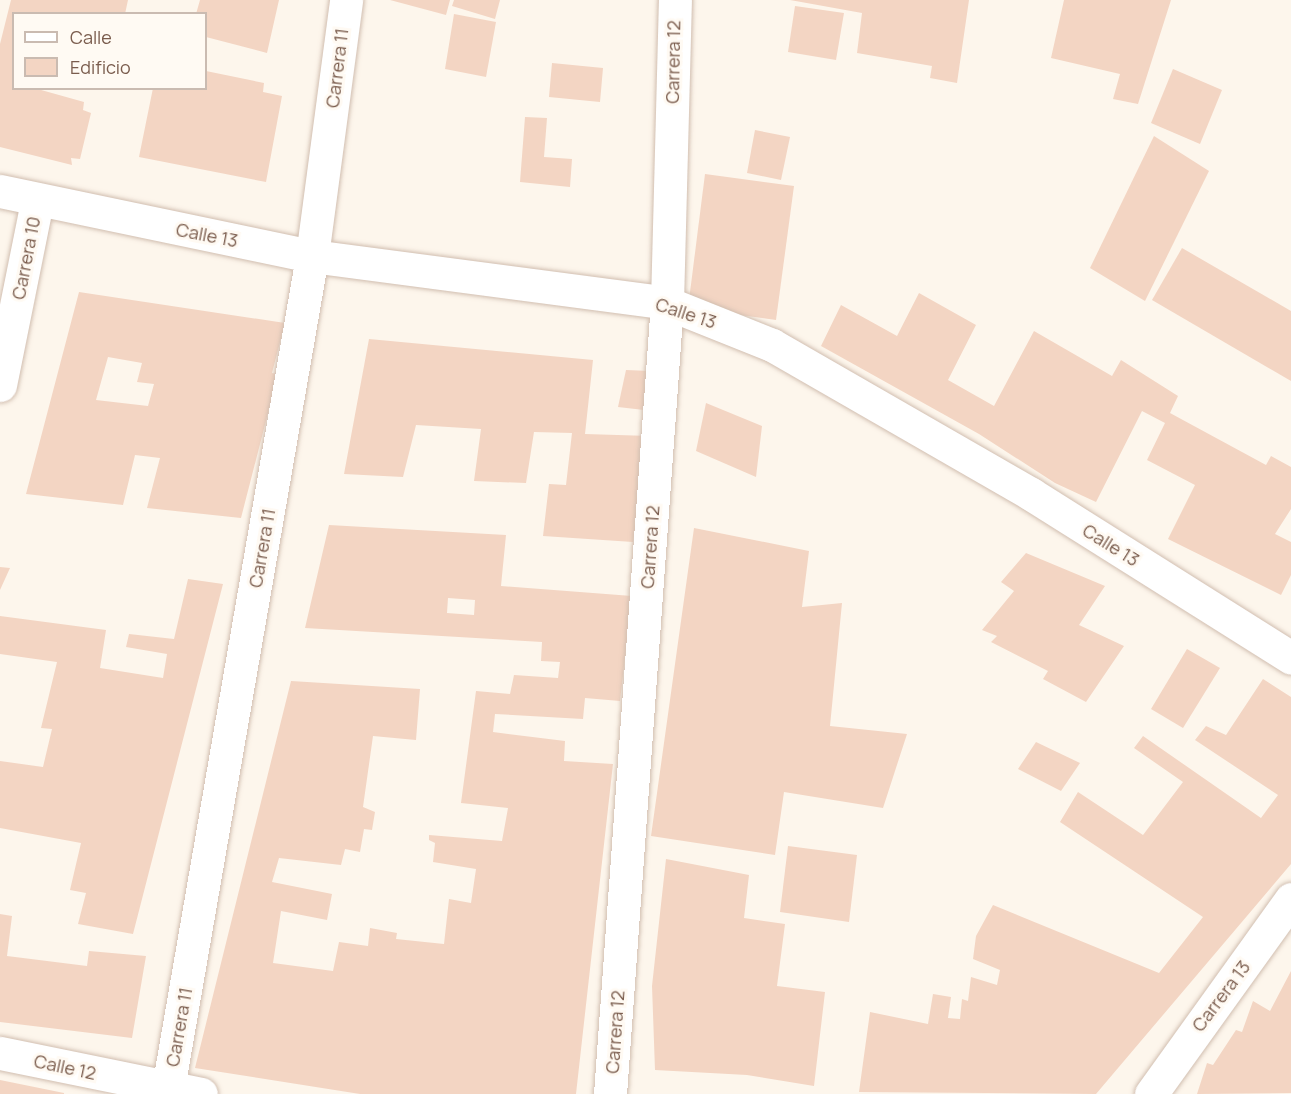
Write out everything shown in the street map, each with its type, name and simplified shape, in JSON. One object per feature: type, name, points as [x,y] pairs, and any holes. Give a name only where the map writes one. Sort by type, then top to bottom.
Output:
[{"type":"street","name":"Carrera 11","points":[[168,1092],[312,256],[346,0]]},
{"type":"street","name":"Carrera 12","points":[[610,1094],[667,303],[675,0]]},
{"type":"street","name":"Calle 13","points":[[0,191],[37,201],[312,256],[667,303],[772,345],[1031,495],[1291,658]]},
{"type":"street","name":"Carrera 10","points":[[0,385],[37,201]]},
{"type":"street","name":"Carrera 13","points":[[1151,1094],[1291,898]]},
{"type":"street","name":"Calle 12","points":[[0,1053],[168,1092],[201,1094]]},
{"type":"building","points":[[11,0],[128,0],[125,12],[12,12],[12,90],[41,90],[84,102],[83,110],[91,113],[80,159],[71,158],[72,165],[0,147],[0,44]]},
{"type":"building","points":[[200,0],[279,0],[267,53],[207,37],[207,12],[197,12]]},
{"type":"building","points":[[390,0],[450,0],[446,15]]},
{"type":"building","points":[[454,0],[500,0],[495,19],[452,6]]},
{"type":"building","points":[[790,0],[969,0],[957,83],[930,78],[932,66],[857,53],[862,13]]},
{"type":"building","points":[[1064,0],[1171,0],[1138,104],[1113,99],[1120,74],[1051,58]]},
{"type":"building","points":[[795,6],[844,13],[836,60],[788,52]]},
{"type":"building","points":[[454,14],[496,22],[486,77],[445,69]]},
{"type":"building","points":[[552,63],[603,68],[600,102],[549,97]]},
{"type":"building","points":[[1173,69],[1222,90],[1200,144],[1151,123]]},
{"type":"building","points":[[207,71],[264,83],[263,92],[282,96],[266,182],[139,157],[153,90],[207,90]]},
{"type":"building","points":[[525,117],[547,118],[544,157],[572,159],[570,187],[520,182]]},
{"type":"building","points":[[755,130],[790,137],[781,180],[747,173]]},
{"type":"building","points":[[1154,136],[1209,171],[1145,301],[1090,268]]},
{"type":"building","points":[[705,174],[794,186],[776,320],[688,308]]},
{"type":"building","points":[[1182,248],[1291,311],[1291,381],[1152,300]]},
{"type":"building","points":[[79,292],[285,323],[272,373],[278,374],[241,518],[147,508],[160,458],[135,455],[123,505],[26,494]],"holes":[[[108,357],[142,363],[137,382],[154,384],[148,406],[96,400]]]},
{"type":"building","points":[[919,293],[976,325],[948,380],[994,406],[1034,331],[1112,376],[1121,360],[1178,396],[1170,413],[1266,465],[1271,456],[1291,467],[1291,509],[1275,534],[1291,542],[1291,575],[1281,595],[1168,539],[1195,485],[1147,460],[1165,423],[1142,411],[1096,502],[1055,483],[979,434],[821,346],[841,305],[897,336]]},
{"type":"building","points":[[369,339],[593,360],[585,434],[650,436],[633,542],[543,536],[549,484],[566,485],[572,433],[534,432],[526,483],[474,481],[481,429],[416,425],[403,477],[344,474]]},
{"type":"building","points":[[626,370],[650,371],[644,410],[618,407]]},
{"type":"building","points":[[706,403],[762,426],[756,477],[696,451]]},
{"type":"building","points":[[329,525],[506,535],[501,586],[632,596],[620,701],[585,698],[583,719],[495,714],[493,732],[565,741],[564,761],[613,764],[576,1094],[360,1094],[195,1068],[291,681],[420,689],[416,740],[373,736],[363,807],[375,812],[372,830],[364,829],[360,852],[345,849],[341,865],[279,858],[272,882],[332,894],[327,920],[281,911],[273,963],[333,971],[339,942],[368,946],[370,928],[397,933],[396,939],[444,944],[449,899],[471,903],[476,869],[433,862],[435,843],[429,840],[429,835],[502,841],[508,808],[461,803],[476,691],[510,694],[514,675],[558,678],[560,662],[541,661],[542,642],[305,628]],"holes":[[[448,598],[475,600],[474,615],[447,613]]]},
{"type":"building","points":[[694,528],[809,551],[802,607],[842,603],[830,726],[907,734],[883,808],[784,792],[775,855],[651,836]]},
{"type":"building","points":[[1026,553],[1105,586],[1079,625],[1124,646],[1086,702],[1043,679],[1048,671],[991,642],[997,636],[982,630],[1014,591],[1001,582]]},
{"type":"building","points":[[0,567],[10,568],[0,590]]},
{"type":"building","points":[[188,579],[223,584],[133,934],[78,924],[86,893],[70,890],[81,843],[0,828],[0,761],[43,767],[52,729],[41,728],[57,662],[0,654],[0,616],[106,630],[100,668],[163,678],[167,654],[126,647],[129,634],[174,639]]},
{"type":"building","points":[[1187,649],[1220,668],[1183,728],[1151,709]]},
{"type":"building","points":[[1263,679],[1291,697],[1291,864],[1096,1094],[859,1092],[870,1012],[928,1024],[933,994],[951,997],[948,1018],[960,1019],[962,999],[968,1001],[971,977],[997,985],[1000,970],[973,959],[976,936],[993,905],[1159,973],[1203,917],[1060,822],[1078,792],[1143,835],[1183,782],[1134,748],[1143,736],[1261,818],[1278,795],[1195,740],[1206,726],[1226,735]]},
{"type":"building","points":[[1036,742],[1080,763],[1061,791],[1018,769]]},
{"type":"building","points":[[788,846],[857,855],[849,922],[780,912]]},
{"type":"building","points":[[666,859],[749,875],[744,918],[785,924],[777,986],[825,992],[814,1086],[747,1075],[655,1070],[652,986]]},
{"type":"building","points":[[0,914],[12,916],[7,956],[87,966],[89,951],[146,956],[132,1038],[0,1022]]},
{"type":"building","points":[[1291,971],[1291,1093],[1197,1094],[1207,1063],[1213,1065],[1236,1030],[1242,1032],[1253,1001],[1270,1011]]},
{"type":"building","points":[[0,1080],[64,1093],[64,1094],[0,1094]]}]
